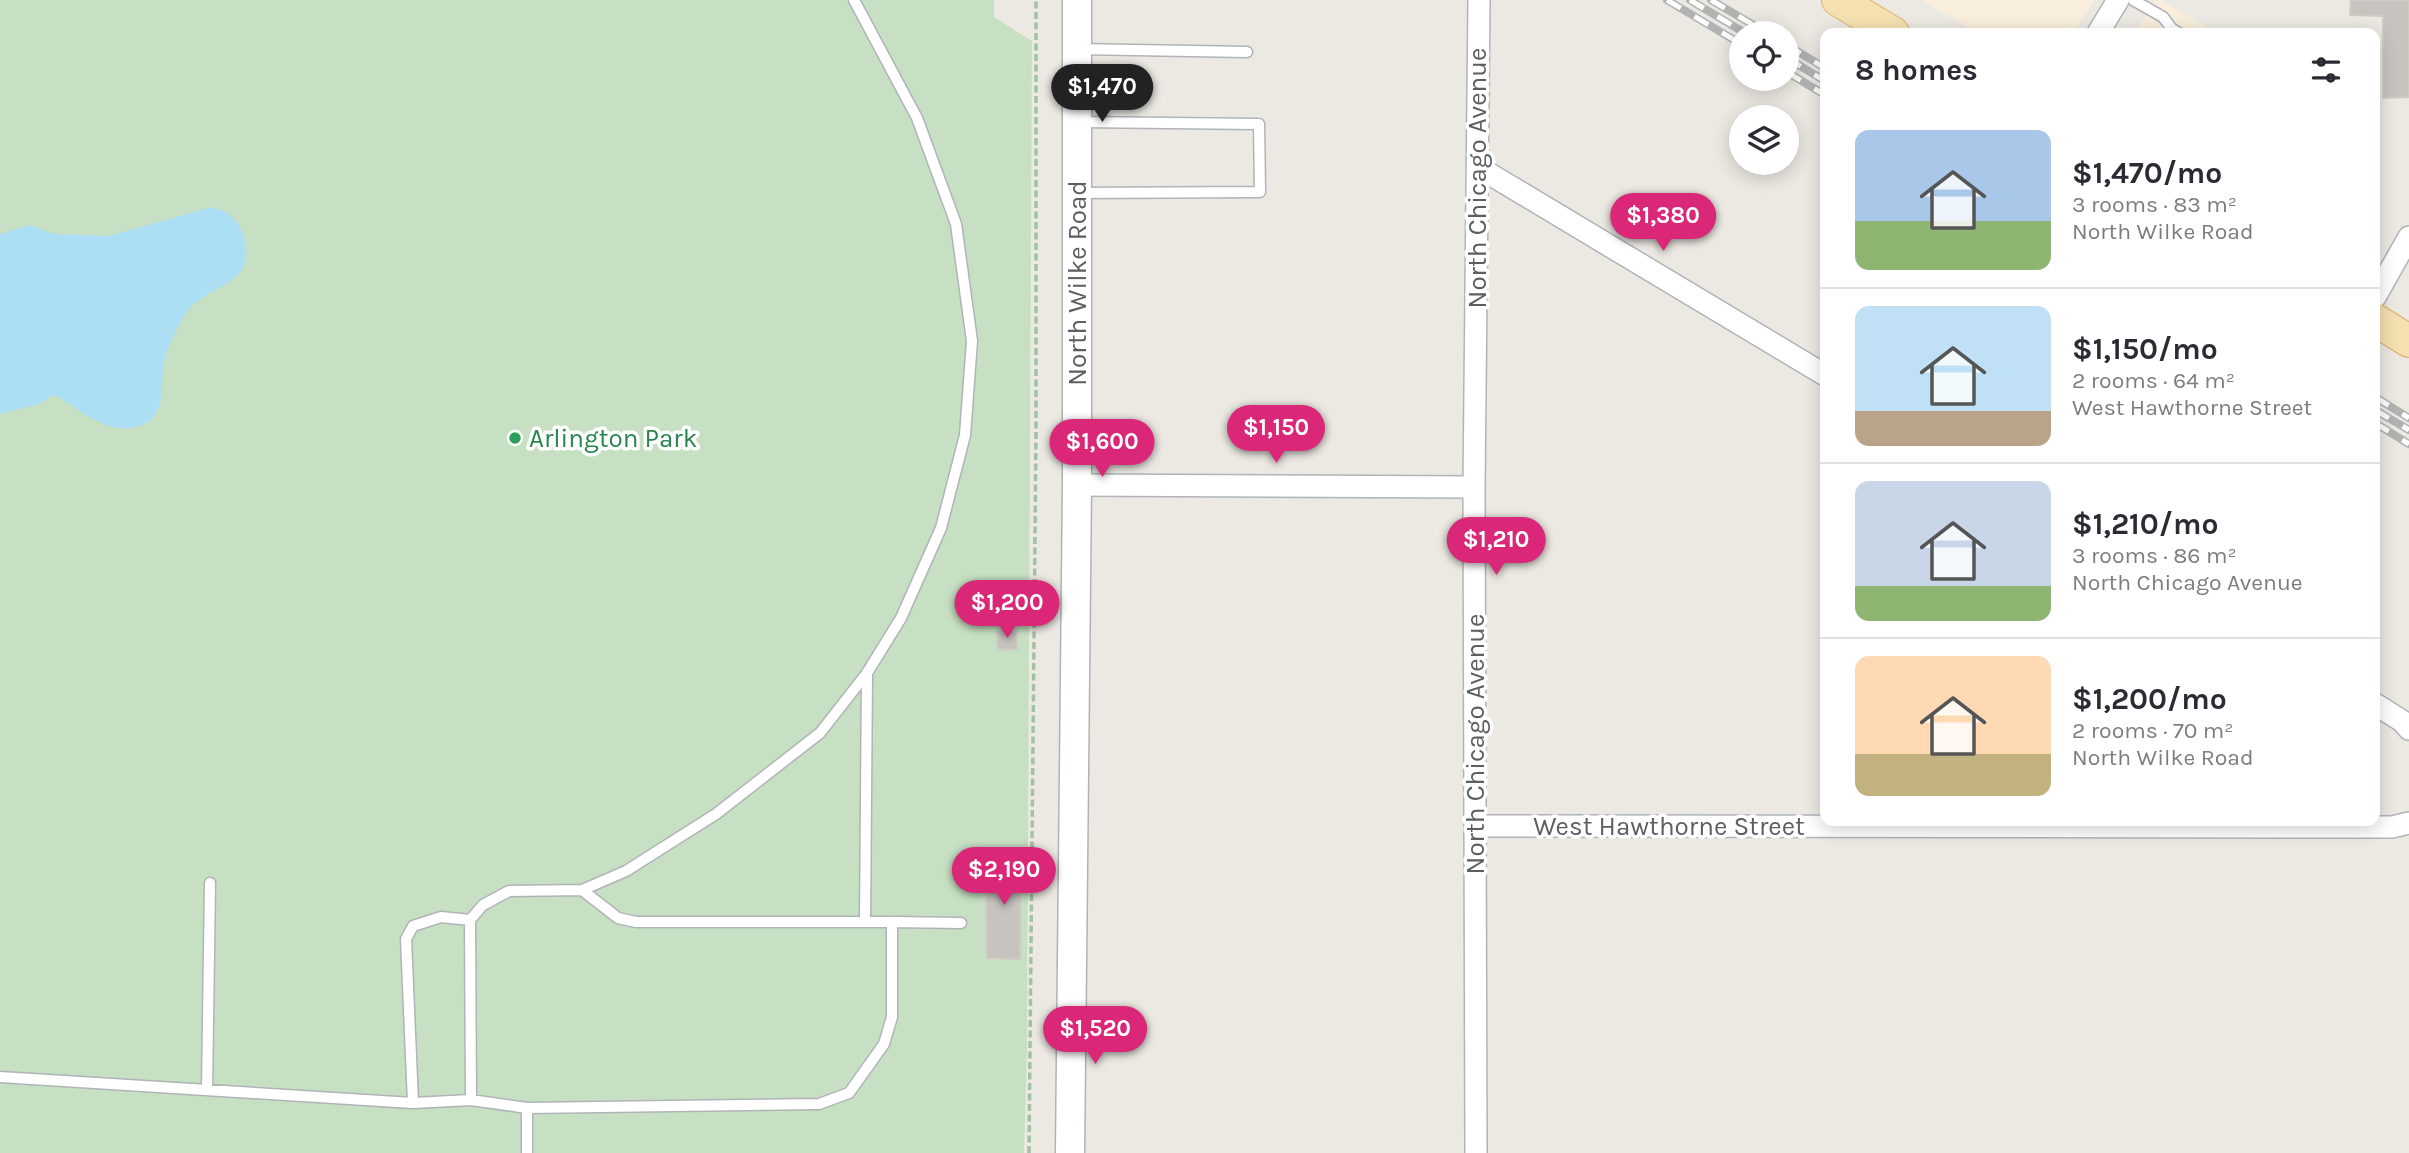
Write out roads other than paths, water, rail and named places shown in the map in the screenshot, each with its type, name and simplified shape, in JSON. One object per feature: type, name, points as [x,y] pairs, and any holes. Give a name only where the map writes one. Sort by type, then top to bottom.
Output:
[{"type":"main road","name":"North Wilke Road","points":[[1070,1153],[1077,485],[1077,0]]},
{"type":"main road","points":[[1838,0],[1885,28]]},
{"type":"main road","points":[[2380,323],[2409,341]]},
{"type":"street","name":"North Chicago Avenue","points":[[1476,1153],[1474,487],[1479,0]]},
{"type":"street","points":[[2101,28],[2118,0]]},
{"type":"street","points":[[1478,167],[1820,372]]},
{"type":"street","points":[[2380,288],[2409,237]]},
{"type":"street","points":[[1077,485],[1474,487]]},
{"type":"street","points":[[2380,707],[2402,721],[2409,729]]},
{"type":"street","name":"West Hawthorne Street","points":[[1476,826],[2392,827],[2409,823]]},
{"type":"lane","points":[[471,1100],[470,920],[483,905],[509,891],[582,890],[626,871],[716,814],[820,733],[867,673],[901,618],[941,528],[965,435],[972,341],[956,224],[917,118],[853,0]]},
{"type":"lane","points":[[2133,0],[2163,17],[2171,28]]},
{"type":"lane","points":[[1077,49],[1247,52]]},
{"type":"lane","points":[[1077,121],[1259,124],[1260,192],[1077,193]]},
{"type":"lane","points":[[865,922],[867,673]]},
{"type":"lane","points":[[206,1090],[209,883]]},
{"type":"lane","points":[[582,890],[618,918],[636,922],[961,923]]},
{"type":"lane","points":[[413,1103],[406,939],[413,926],[441,917],[470,920]]},
{"type":"lane","points":[[0,1077],[413,1103],[471,1100],[527,1108],[818,1104],[849,1093],[884,1044],[892,1017],[892,922]]},
{"type":"lane","points":[[527,1108],[527,1153]]},
{"type":"water","points":[[212,207],[227,213],[239,225],[245,242],[246,260],[238,275],[198,301],[181,320],[164,361],[160,404],[150,421],[139,426],[116,428],[85,415],[57,396],[50,396],[42,403],[0,414],[0,234],[30,225],[54,234],[108,236]]},
{"type":"railway","points":[[1667,0],[1729,37]]},
{"type":"railway","points":[[1690,0],[1729,23]]},
{"type":"railway","points":[[1711,0],[1747,21]]},
{"type":"railway","points":[[1799,52],[1820,65]]},
{"type":"railway","points":[[1799,65],[1820,78]]},
{"type":"railway","points":[[1799,79],[1820,92]]},
{"type":"railway","points":[[2380,400],[2409,418]]},
{"type":"railway","points":[[2380,413],[2409,430]]},
{"type":"railway","points":[[2380,426],[2409,444]]},
{"type":"place","name":"Arlington Park","points":[[515,438]]}]
